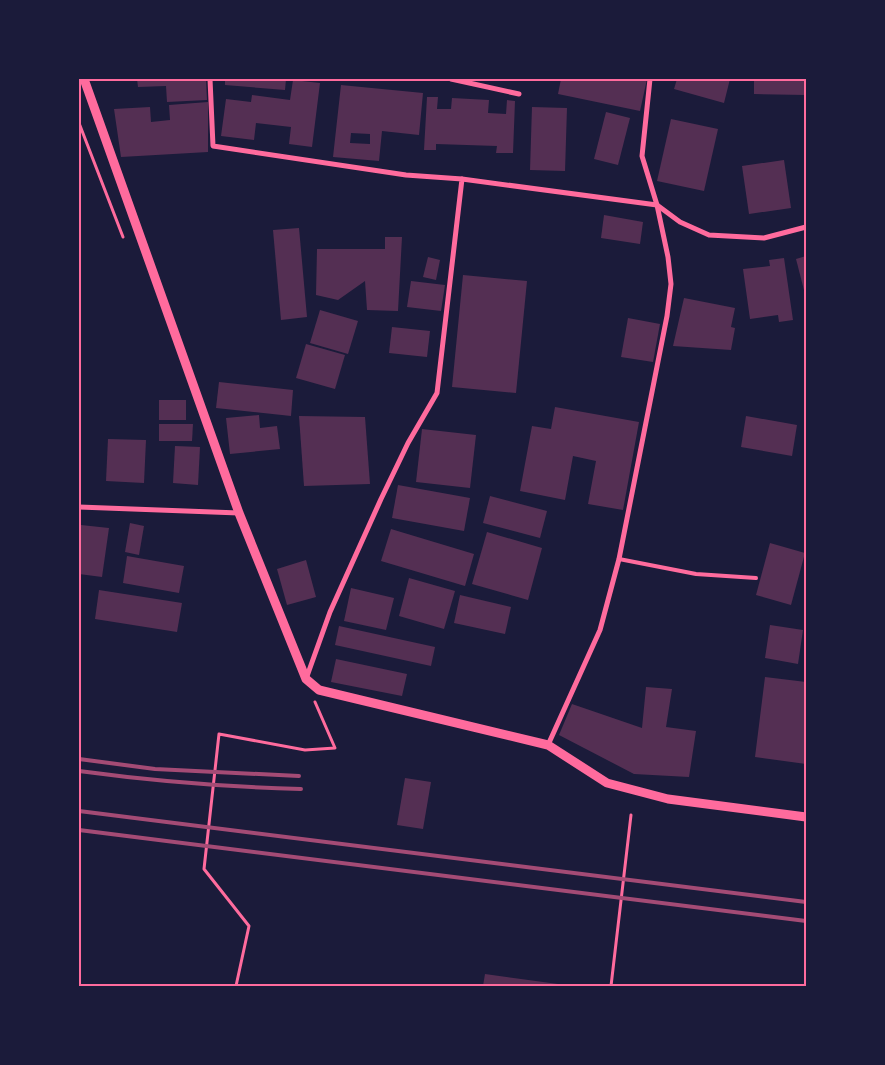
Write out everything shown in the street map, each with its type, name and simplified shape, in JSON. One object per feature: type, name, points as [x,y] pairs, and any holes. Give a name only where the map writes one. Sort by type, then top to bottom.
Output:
[{"type":"street","points":[[84,79],[240,513],[306,680],[319,690],[548,745],[607,784],[668,799],[806,817]]},
{"type":"street","points":[[210,79],[213,146],[406,175],[462,179],[657,205],[680,222],[709,235],[764,238],[806,227]]},
{"type":"street","points":[[451,79],[518,94]]},
{"type":"street","points":[[548,745],[600,630],[619,559],[671,284],[668,257],[657,205],[642,156],[650,79]]},
{"type":"street","points":[[306,680],[330,612],[381,499],[408,443],[437,393],[462,179]]},
{"type":"street","points":[[79,506],[240,513]]},
{"type":"lane","points":[[619,559],[696,574],[756,578]]},
{"type":"path","points":[[79,123],[125,241]]},
{"type":"path","points":[[236,986],[249,926],[204,869],[219,734],[305,750],[335,748],[312,694]]},
{"type":"path","points":[[611,986],[631,815]]},
{"type":"building","points":[[137,79],[206,79],[207,100],[167,102],[166,86],[138,87]]},
{"type":"building","points":[[225,79],[286,79],[285,90],[225,85]]},
{"type":"building","points":[[561,79],[647,79],[640,111],[558,94]]},
{"type":"building","points":[[677,79],[730,79],[724,103],[674,89]]},
{"type":"building","points":[[754,79],[806,79],[806,95],[754,94]]},
{"type":"building","points":[[293,80],[320,83],[312,147],[289,144],[291,127],[256,123],[254,140],[221,136],[226,99],[251,102],[252,95],[290,100]]},
{"type":"building","points":[[341,85],[423,93],[419,135],[382,131],[379,161],[333,157]],"holes":[[[351,133],[370,134],[370,144],[350,143]]]},
{"type":"building","points":[[427,97],[438,97],[437,109],[451,109],[452,98],[489,100],[488,113],[506,114],[507,100],[515,101],[513,153],[496,153],[497,146],[436,144],[436,150],[424,150]]},
{"type":"building","points":[[208,102],[208,152],[121,157],[114,109],[150,107],[151,122],[170,120],[169,105]]},
{"type":"building","points":[[532,107],[567,108],[565,171],[530,170]]},
{"type":"building","points":[[606,112],[630,118],[618,165],[594,159]]},
{"type":"building","points":[[671,119],[718,129],[704,191],[657,181]]},
{"type":"building","points":[[784,160],[791,208],[749,214],[742,166]]},
{"type":"building","points":[[604,215],[643,222],[640,244],[601,238]]},
{"type":"building","points":[[299,228],[307,317],[281,320],[273,230]]},
{"type":"building","points":[[385,237],[402,237],[398,311],[367,310],[365,281],[338,300],[316,295],[317,249],[385,249]]},
{"type":"building","points":[[806,256],[806,298],[796,259]]},
{"type":"building","points":[[428,257],[440,260],[436,280],[423,277]]},
{"type":"building","points":[[784,258],[793,320],[779,322],[778,315],[750,319],[743,269],[770,266],[769,260]]},
{"type":"building","points":[[463,275],[527,281],[516,393],[452,387]]},
{"type":"building","points":[[411,281],[445,285],[441,311],[407,307]]},
{"type":"building","points":[[684,298],[735,308],[731,327],[735,328],[731,350],[673,346]]},
{"type":"building","points":[[320,310],[358,321],[348,354],[310,343]]},
{"type":"building","points":[[628,318],[660,324],[653,362],[621,357]]},
{"type":"building","points":[[392,327],[430,331],[427,357],[389,353]]},
{"type":"building","points":[[306,344],[345,355],[335,389],[296,378]]},
{"type":"building","points":[[219,382],[293,390],[291,416],[216,408]]},
{"type":"building","points":[[159,400],[186,400],[186,420],[159,420]]},
{"type":"building","points":[[555,407],[639,422],[623,510],[588,504],[596,461],[573,456],[565,500],[520,491],[532,426],[551,429]]},
{"type":"building","points":[[259,415],[260,428],[277,426],[280,449],[230,454],[226,418]]},
{"type":"building","points":[[299,416],[365,417],[370,484],[304,486]]},
{"type":"building","points":[[746,416],[797,425],[792,456],[741,447]]},
{"type":"building","points":[[159,424],[193,424],[192,441],[159,441]]},
{"type":"building","points":[[422,429],[476,435],[470,488],[416,482]]},
{"type":"building","points":[[108,439],[146,440],[144,483],[106,481]]},
{"type":"building","points":[[175,446],[200,447],[198,485],[173,483]]},
{"type":"building","points":[[398,485],[470,498],[464,531],[392,518]]},
{"type":"building","points":[[490,496],[547,511],[540,538],[483,523]]},
{"type":"building","points":[[130,523],[144,526],[139,555],[125,552]]},
{"type":"building","points":[[81,525],[109,528],[102,577],[79,574]]},
{"type":"building","points":[[391,529],[474,554],[465,586],[381,561]]},
{"type":"building","points":[[487,532],[542,548],[528,600],[472,584]]},
{"type":"building","points":[[770,543],[805,553],[791,605],[756,595]]},
{"type":"building","points":[[127,556],[184,566],[179,593],[123,583]]},
{"type":"building","points":[[306,560],[316,597],[287,605],[277,569]]},
{"type":"building","points":[[409,578],[455,591],[444,629],[399,616]]},
{"type":"building","points":[[351,588],[394,598],[386,630],[344,621]]},
{"type":"building","points":[[99,590],[182,603],[177,632],[95,619]]},
{"type":"building","points":[[460,595],[511,607],[505,634],[454,623]]},
{"type":"building","points":[[770,625],[803,630],[798,664],[765,658]]},
{"type":"building","points":[[339,626],[435,647],[431,666],[335,645]]},
{"type":"building","points":[[336,659],[407,674],[402,696],[331,682]]},
{"type":"building","points":[[765,677],[806,682],[806,764],[755,757]]},
{"type":"building","points":[[646,687],[672,689],[666,727],[696,731],[689,777],[634,774],[559,735],[572,704],[642,728]]},
{"type":"building","points":[[405,778],[431,782],[423,829],[397,825]]},
{"type":"building","points":[[485,974],[558,984],[558,986],[483,986]]},
{"type":"railway","points":[[79,759],[155,769],[299,776]]},
{"type":"railway","points":[[79,771],[190,783],[301,789]]},
{"type":"railway","points":[[79,811],[806,902]]},
{"type":"railway","points":[[79,830],[806,921]]}]
